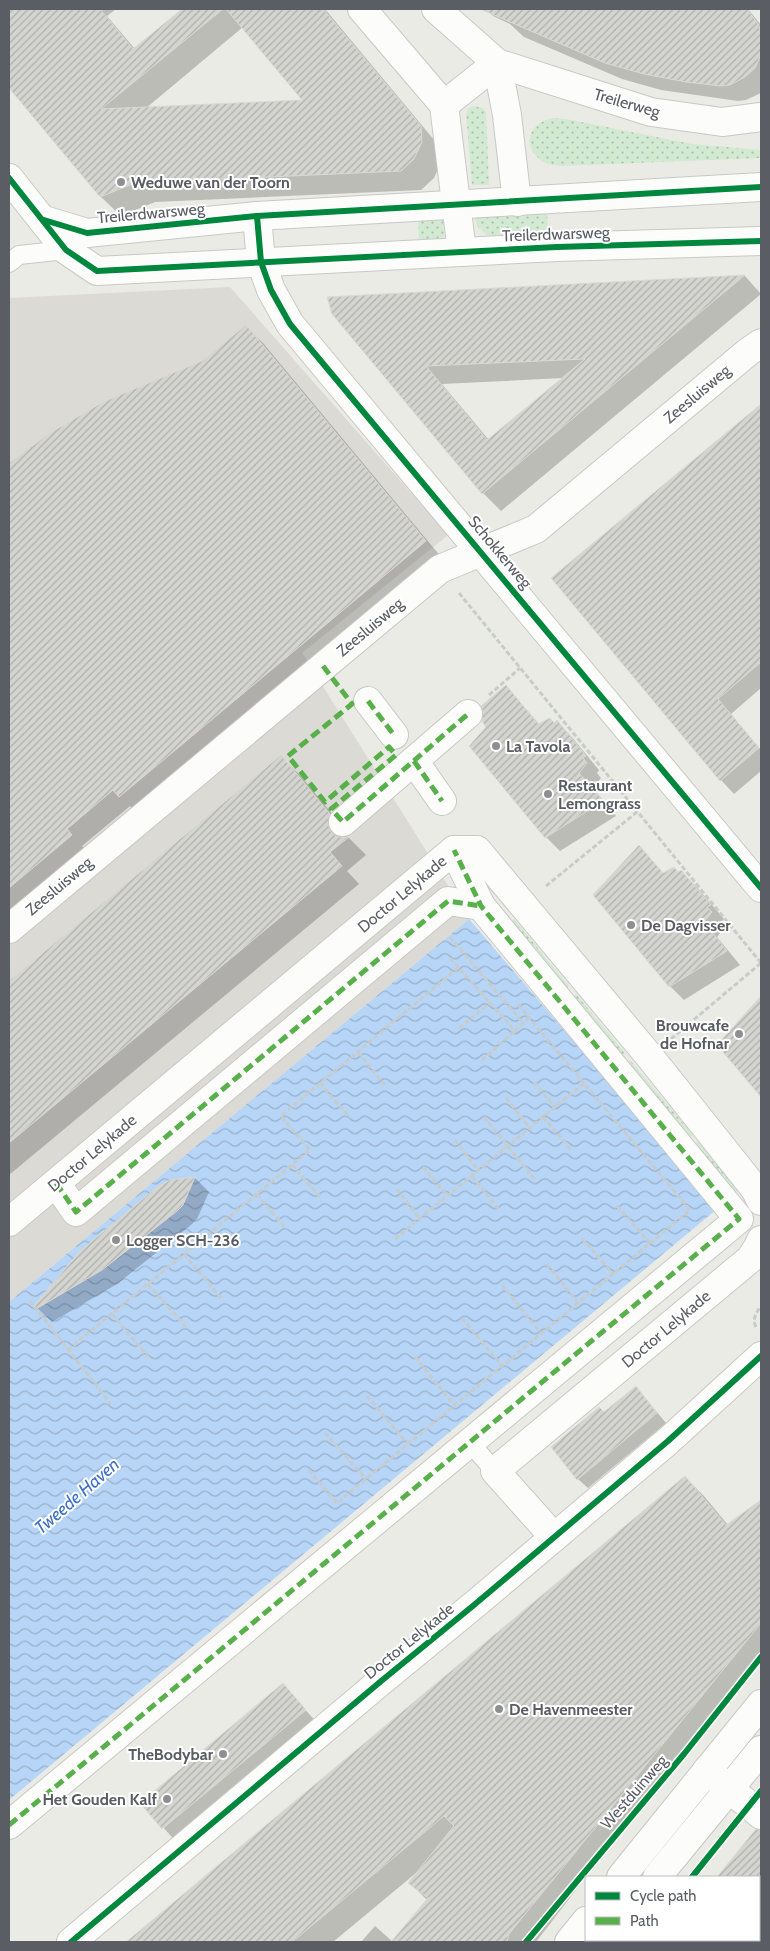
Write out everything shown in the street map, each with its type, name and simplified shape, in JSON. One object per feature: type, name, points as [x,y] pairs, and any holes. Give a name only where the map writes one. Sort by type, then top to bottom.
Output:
[{"type":"street","points":[[362,9],[444,105],[462,252]]},
{"type":"street","name":"Treilerweg","points":[[436,9],[497,63],[651,112],[722,122],[761,117]]},
{"type":"street","points":[[444,105],[497,63],[506,115],[517,202]]},
{"type":"street","points":[[9,178],[44,220]]},
{"type":"street","name":"Treilerdwarsweg","points":[[44,220],[87,233],[257,216],[457,206],[761,187]]},
{"type":"street","name":"Schokkerweg","points":[[257,216],[261,262],[271,290],[290,324],[481,550],[761,888]]},
{"type":"street","name":"Treilerdwarsweg","points":[[44,220],[66,250],[97,271],[462,252],[761,241]]},
{"type":"street","name":"Zeesluisweg","points":[[9,929],[440,569],[481,550],[536,529],[754,347],[761,325]]},
{"type":"street","points":[[368,701],[394,736]]},
{"type":"street","points":[[343,822],[468,714]]},
{"type":"street","points":[[414,760],[442,801]]},
{"type":"street","points":[[9,1825],[327,1561],[468,1441],[739,1219],[481,906],[454,850]]},
{"type":"street","name":"Doctor Lelykade","points":[[9,1222],[454,850],[477,850],[650,1057],[755,1189],[761,1201]]},
{"type":"street","points":[[56,1184],[76,1212],[448,901],[481,906]]},
{"type":"street","name":"Doctor Lelykade","points":[[495,1471],[750,1259],[761,1240]]},
{"type":"street","name":"Doctor Lelykade","points":[[71,1942],[668,1441],[760,1344]]},
{"type":"street","points":[[495,1471],[554,1537]]},
{"type":"street","points":[[622,1876],[761,1704]]},
{"type":"street","points":[[658,1876],[761,1750]]},
{"type":"street","points":[[707,1770],[761,1815]]},
{"type":"street","points":[[569,1942],[585,1922]]},
{"type":"lane","points":[[9,263],[20,255],[66,250],[87,233]]},
{"type":"lane","points":[[468,1441],[495,1471]]},
{"type":"path","points":[[440,569],[761,963],[674,1037]]},
{"type":"path","points":[[504,682],[520,668]]},
{"type":"path","points":[[547,885],[637,812]]},
{"type":"path","points":[[432,915],[524,1023]]},
{"type":"path","points":[[450,958],[515,1031]]},
{"type":"path","points":[[68,1350],[310,1150],[281,1116],[459,967]]},
{"type":"path","points":[[309,1470],[337,1503],[690,1210],[516,1002]]},
{"type":"path","points":[[459,1028],[490,1004]]},
{"type":"path","points":[[482,1060],[529,1018]]},
{"type":"path","points":[[358,1052],[386,1087]]},
{"type":"path","points":[[534,1082],[555,1107]]},
{"type":"path","points":[[320,1083],[350,1118]]},
{"type":"path","points":[[396,1239],[583,1084]]},
{"type":"path","points":[[506,1098],[530,1128]]},
{"type":"path","points":[[484,1116],[536,1181]]},
{"type":"path","points":[[543,1117],[572,1151]]},
{"type":"path","points":[[454,1140],[478,1170]]},
{"type":"path","points":[[292,1165],[321,1198]]},
{"type":"path","points":[[423,1167],[448,1196]]},
{"type":"path","points":[[472,1176],[500,1211]]},
{"type":"path","points":[[397,1190],[420,1219]]},
{"type":"path","points":[[257,1194],[286,1229]]},
{"type":"path","points":[[617,1206],[650,1243]]},
{"type":"path","points":[[582,1238],[613,1274]]},
{"type":"path","points":[[184,1254],[221,1298]]},
{"type":"path","points":[[547,1264],[578,1303]]},
{"type":"path","points":[[148,1284],[186,1327]]},
{"type":"path","points":[[502,1285],[541,1333]]},
{"type":"path","points":[[30,1302],[111,1404]]},
{"type":"path","points":[[760,1344],[754,1322],[761,1306]]},
{"type":"path","points":[[112,1314],[150,1359]]},
{"type":"path","points":[[462,1318],[502,1366]]},
{"type":"path","points":[[415,1357],[455,1406]]},
{"type":"path","points":[[367,1396],[408,1444]]},
{"type":"path","points":[[325,1432],[366,1479]]},
{"type":"shaded area","points":[[230,287],[448,535],[302,653],[469,919],[9,1302],[9,298]]},
{"type":"green space","points":[[473,106],[483,108],[486,112],[489,185],[472,185],[466,113]]},
{"type":"green space","points":[[553,118],[692,144],[761,150],[761,158],[554,165],[540,160],[530,145],[531,133],[535,128],[546,120]]},
{"type":"green space","points":[[547,208],[548,238],[489,237],[478,227],[474,216]]},
{"type":"green space","points":[[443,214],[444,244],[419,245],[418,216]]},
{"type":"green space","points":[[514,919],[569,986],[560,994],[505,927]]},
{"type":"green space","points":[[576,994],[625,1053],[616,1061],[567,1001]]},
{"type":"green space","points":[[630,1060],[693,1135],[683,1142],[621,1068]]},
{"type":"green space","points":[[698,1141],[739,1190],[730,1198],[689,1149]]},
{"type":"water","name":"Tweede Haven","points":[[469,919],[717,1209],[9,1800],[9,1302]]},
{"type":"building","points":[[9,9],[100,9],[133,49],[182,9],[223,9],[101,109],[302,100],[226,9],[323,9],[421,126],[422,142],[414,159],[401,171],[135,183],[100,197],[9,88]]},
{"type":"building","points":[[480,9],[747,9],[758,24],[761,32],[761,54],[755,68],[745,77],[730,85],[721,86],[686,82],[644,74],[605,63]]},
{"type":"building","points":[[745,275],[482,494],[332,314],[327,297]],"holes":[[[585,359],[487,440],[426,366]]]},
{"type":"building","points":[[246,325],[426,541],[119,797],[113,790],[67,829],[72,835],[9,888],[9,463],[50,433],[103,402],[202,361]]},
{"type":"building","points":[[761,404],[761,662],[718,699],[759,748],[720,781],[551,578]]},
{"type":"building","points":[[506,685],[538,724],[550,718],[554,723],[557,720],[586,756],[583,758],[587,763],[579,773],[603,801],[545,838],[469,746],[486,727],[482,721],[483,712],[481,706]]},
{"type":"building","points":[[281,755],[330,814],[328,824],[331,832],[338,837],[349,837],[330,852],[342,866],[9,1143],[9,981]]},
{"type":"building","points":[[639,845],[663,873],[674,867],[678,872],[681,870],[711,905],[707,907],[712,912],[704,922],[727,951],[669,987],[593,895]]},
{"type":"building","points":[[761,996],[761,1097],[717,1045]]},
{"type":"building","name":"Logger SCH-236","points":[[195,1177],[183,1205],[177,1211],[102,1270],[36,1309],[34,1306],[80,1251],[156,1188],[170,1180]]},
{"type":"building","points":[[636,1386],[657,1413],[577,1480],[551,1447],[599,1407],[604,1412]]},
{"type":"building","points":[[685,1476],[726,1525],[761,1500],[761,1623],[509,1934],[507,1942],[391,1942],[428,1898],[408,1883],[454,1826],[444,1816],[292,1942],[126,1942]]},
{"type":"building","points":[[283,1683],[306,1710],[162,1829],[140,1803]]},
{"type":"building","points":[[756,1829],[761,1830],[761,1877],[718,1876]]},
{"type":"marked path","points":[[323,666],[352,704],[288,756],[325,802],[389,747],[396,755],[331,809],[343,822],[468,714]]},
{"type":"marked path","points":[[368,701],[394,735]]},
{"type":"marked path","points":[[414,761],[442,801]]},
{"type":"marked path","points":[[9,1825],[739,1219],[481,906],[454,850]]},
{"type":"marked path","points":[[56,1183],[76,1212],[448,901],[481,906]]},
{"type":"cycle path","points":[[9,178],[66,250],[97,271],[557,247],[761,241]]},
{"type":"cycle path","points":[[44,220],[87,233],[257,216],[761,187]]},
{"type":"cycle path","points":[[257,216],[261,262],[271,290],[290,324],[761,888]]},
{"type":"cycle path","points":[[71,1942],[668,1441],[761,1356]]},
{"type":"cycle path","name":"Westduinweg","points":[[526,1942],[684,1754],[761,1657]]},
{"type":"cycle path","points":[[693,1876],[761,1791]]},
{"type":"place","name":"Weduwe van der Toorn","points":[[121,182]]},
{"type":"place","name":"La Tavola","points":[[496,746]]},
{"type":"place","name":"Restaurant Lemongrass","points":[[548,794]]},
{"type":"place","name":"De Dagvisser","points":[[631,925]]},
{"type":"place","name":"Brouwcafe de Hofnar","points":[[739,1034]]},
{"type":"place","name":"Logger SCH-236","points":[[116,1240]]},
{"type":"place","name":"De Havenmeester","points":[[499,1709]]},
{"type":"place","name":"TheBodybar","points":[[223,1754]]},
{"type":"place","name":"Het Gouden Kalf","points":[[167,1799]]}]
